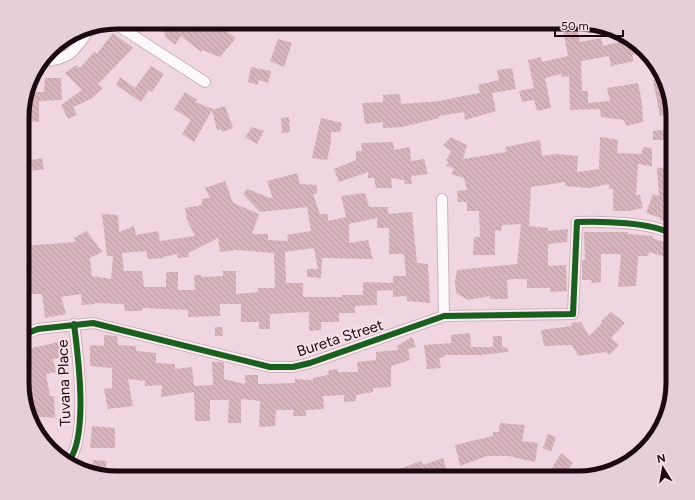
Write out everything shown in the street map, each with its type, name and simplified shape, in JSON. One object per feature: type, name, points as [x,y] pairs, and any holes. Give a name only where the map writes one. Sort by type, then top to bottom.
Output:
[{"type":"street","points":[[123,29],[205,82]]},
{"type":"street","points":[[49,61],[68,56],[85,36]]},
{"type":"street","points":[[442,199],[444,316]]},
{"type":"street","name":"Bureta Street","points":[[29,333],[38,329],[92,323],[270,368],[292,367],[310,364],[444,316],[573,314],[577,222],[644,226],[666,230]]},
{"type":"street","name":"Tuvana Place","points":[[70,457],[78,442],[80,413],[79,363],[74,324]]},
{"type":"building","points":[[160,29],[223,29],[236,38],[220,57],[202,50],[201,52],[181,36],[175,45],[164,36],[166,34]]},
{"type":"building","points":[[577,29],[580,42],[601,38],[603,46],[623,42],[638,53],[632,55],[634,61],[611,66],[609,56],[581,61],[582,91],[588,91],[588,103],[610,101],[607,88],[638,83],[642,103],[643,122],[626,126],[624,120],[601,117],[600,109],[570,110],[569,76],[562,77],[561,74],[545,78],[551,108],[537,111],[534,100],[522,102],[519,91],[534,88],[528,60],[541,57],[542,62],[568,56],[563,31]]},
{"type":"building","points":[[113,33],[133,48],[98,84],[103,88],[91,99],[73,107],[77,115],[68,119],[61,105],[82,90],[65,73],[76,65],[80,68],[94,52],[97,54]]},
{"type":"building","points":[[278,39],[292,43],[284,67],[270,61]]},
{"type":"building","points":[[151,66],[164,74],[152,92],[149,90],[141,102],[116,85],[120,77],[135,88]]},
{"type":"building","points":[[251,67],[271,71],[268,83],[259,80],[257,85],[248,82]]},
{"type":"building","points":[[512,68],[516,89],[492,93],[496,111],[465,120],[464,112],[439,116],[439,118],[402,127],[383,128],[383,122],[365,124],[362,103],[383,102],[383,95],[400,94],[401,104],[440,101],[480,93],[478,85],[499,80],[497,70]]},
{"type":"building","points":[[45,78],[61,78],[62,100],[39,101],[39,122],[29,121],[33,92],[44,92]]},
{"type":"building","points":[[653,80],[658,80],[664,100],[666,114],[660,116]]},
{"type":"building","points":[[185,92],[197,100],[195,102],[213,109],[194,142],[182,134],[191,120],[174,109]]},
{"type":"building","points":[[225,106],[233,128],[222,132],[221,129],[217,130],[212,110]]},
{"type":"building","points":[[289,117],[290,132],[282,133],[281,118]]},
{"type":"building","points":[[321,118],[342,123],[340,132],[331,132],[331,142],[327,160],[312,158]]},
{"type":"building","points":[[252,127],[264,131],[257,144],[245,137]]},
{"type":"building","points":[[666,129],[666,147],[664,140],[653,140],[653,131]]},
{"type":"building","points":[[451,137],[467,145],[463,159],[506,152],[505,147],[540,140],[542,156],[557,154],[578,156],[577,172],[599,169],[600,137],[618,140],[617,153],[642,154],[643,147],[652,148],[652,166],[638,164],[636,195],[640,195],[643,208],[629,211],[613,211],[613,189],[609,189],[609,184],[589,188],[565,186],[565,182],[531,187],[529,226],[548,228],[548,231],[568,229],[567,242],[548,244],[548,266],[566,265],[567,291],[550,292],[550,288],[527,288],[527,279],[511,279],[507,280],[508,299],[490,299],[490,296],[468,300],[456,293],[455,281],[457,270],[517,264],[521,224],[502,225],[501,231],[495,230],[495,255],[473,255],[474,237],[480,237],[479,211],[467,211],[467,202],[458,202],[457,191],[467,190],[464,178],[451,174],[454,169],[446,165],[449,162],[446,161],[451,151],[443,145]]},
{"type":"building","points":[[393,142],[394,150],[410,147],[411,161],[424,159],[428,174],[411,176],[412,184],[405,184],[404,180],[391,178],[392,188],[376,188],[374,178],[368,178],[368,172],[339,182],[334,169],[356,160],[356,151],[362,151],[361,143]]},
{"type":"building","points":[[42,158],[44,169],[33,171],[31,160]]},
{"type":"building","points":[[666,167],[666,222],[660,220],[661,218],[646,213],[653,194],[659,196],[657,168]]},
{"type":"building","points":[[297,173],[300,184],[317,185],[317,194],[313,194],[320,214],[328,214],[328,221],[346,217],[341,196],[365,193],[369,207],[388,207],[388,214],[412,212],[417,263],[428,264],[430,303],[407,301],[407,297],[405,296],[393,297],[393,290],[377,291],[377,305],[355,306],[355,313],[339,313],[339,322],[321,322],[321,330],[309,331],[309,312],[270,314],[270,329],[259,329],[259,322],[241,322],[241,304],[220,304],[220,316],[188,317],[188,310],[142,308],[142,311],[125,311],[124,304],[94,303],[82,305],[81,294],[61,297],[66,314],[45,318],[42,294],[29,294],[29,246],[76,242],[74,238],[87,231],[102,252],[90,258],[92,276],[111,279],[113,256],[107,256],[102,214],[118,215],[119,232],[134,226],[136,235],[158,231],[160,241],[195,236],[187,220],[185,208],[202,205],[202,199],[210,198],[205,188],[225,181],[233,203],[259,214],[252,234],[268,234],[268,240],[288,241],[287,235],[311,231],[307,207],[260,212],[243,194],[247,189],[273,199],[267,181]],"holes":[[[377,218],[377,228],[389,228],[389,254],[404,254],[406,276],[393,276],[393,283],[363,282],[363,295],[342,295],[342,297],[303,297],[303,283],[286,283],[285,252],[314,248],[318,269],[307,269],[307,277],[321,278],[322,258],[373,259],[368,240],[349,243],[349,224]],[[218,238],[220,252],[237,250],[274,253],[275,288],[258,288],[258,292],[236,294],[236,271],[223,271],[223,276],[202,277],[202,275],[194,275],[195,290],[178,290],[178,272],[166,272],[166,287],[144,287],[142,271],[124,271],[122,253],[146,251],[148,259],[164,258],[163,257],[177,254],[178,258],[189,257],[188,253]]]},
{"type":"building","points":[[584,232],[628,232],[628,234],[653,236],[652,238],[666,243],[666,257],[649,252],[648,256],[638,256],[636,286],[618,287],[621,254],[601,254],[601,282],[592,283],[591,280],[582,280],[582,260],[585,260]]},
{"type":"building","points":[[611,312],[625,323],[611,338],[619,345],[609,355],[606,352],[578,356],[572,345],[544,346],[541,330],[572,326],[571,323],[581,322],[589,336],[602,323],[601,321]]},
{"type":"building","points":[[215,327],[222,327],[223,336],[215,336]]},
{"type":"building","points":[[470,333],[471,347],[493,347],[493,336],[502,336],[502,347],[508,348],[508,352],[480,355],[445,355],[445,357],[439,358],[441,368],[427,369],[424,345],[451,343],[451,335]]},
{"type":"building","points":[[104,335],[117,336],[118,345],[136,346],[136,351],[156,353],[156,363],[175,364],[175,369],[192,367],[194,386],[213,385],[212,362],[224,362],[224,379],[245,384],[245,375],[258,375],[258,384],[295,383],[295,379],[313,380],[313,378],[328,375],[329,370],[338,369],[338,372],[358,372],[357,362],[376,360],[376,352],[398,350],[397,346],[412,337],[416,347],[408,349],[410,360],[391,366],[391,387],[373,388],[373,392],[356,395],[356,401],[344,402],[344,395],[323,396],[324,409],[306,410],[306,416],[293,416],[294,410],[276,410],[275,426],[259,427],[260,401],[241,399],[241,423],[228,423],[229,400],[210,400],[210,421],[195,421],[194,392],[161,397],[162,385],[145,386],[145,381],[128,379],[133,406],[108,409],[104,389],[112,388],[112,368],[90,366],[90,345],[104,346]]},
{"type":"building","points":[[59,342],[63,357],[53,359],[56,372],[46,374],[50,396],[54,396],[55,418],[36,416],[30,394],[32,394],[29,379],[29,349]]},
{"type":"building","points":[[500,423],[525,425],[522,441],[538,443],[535,462],[509,456],[487,456],[460,466],[455,445],[493,436],[493,432],[499,432]]},
{"type":"building","points":[[92,426],[115,428],[115,448],[90,448]]},
{"type":"building","points":[[548,434],[556,437],[551,452],[543,448]]},
{"type":"building","points":[[561,453],[573,463],[567,471],[551,470]]},
{"type":"building","points":[[443,458],[447,471],[394,471],[421,461],[423,465]]},
{"type":"building","points":[[93,460],[107,461],[105,470],[92,467]]},
{"type":"cycle path","points":[[29,333],[38,329],[93,323],[270,367],[293,367],[310,363],[444,316],[573,314],[577,222],[626,223],[653,227],[666,232]]},
{"type":"cycle path","points":[[70,457],[78,435],[80,416],[78,355],[74,324]]}]
